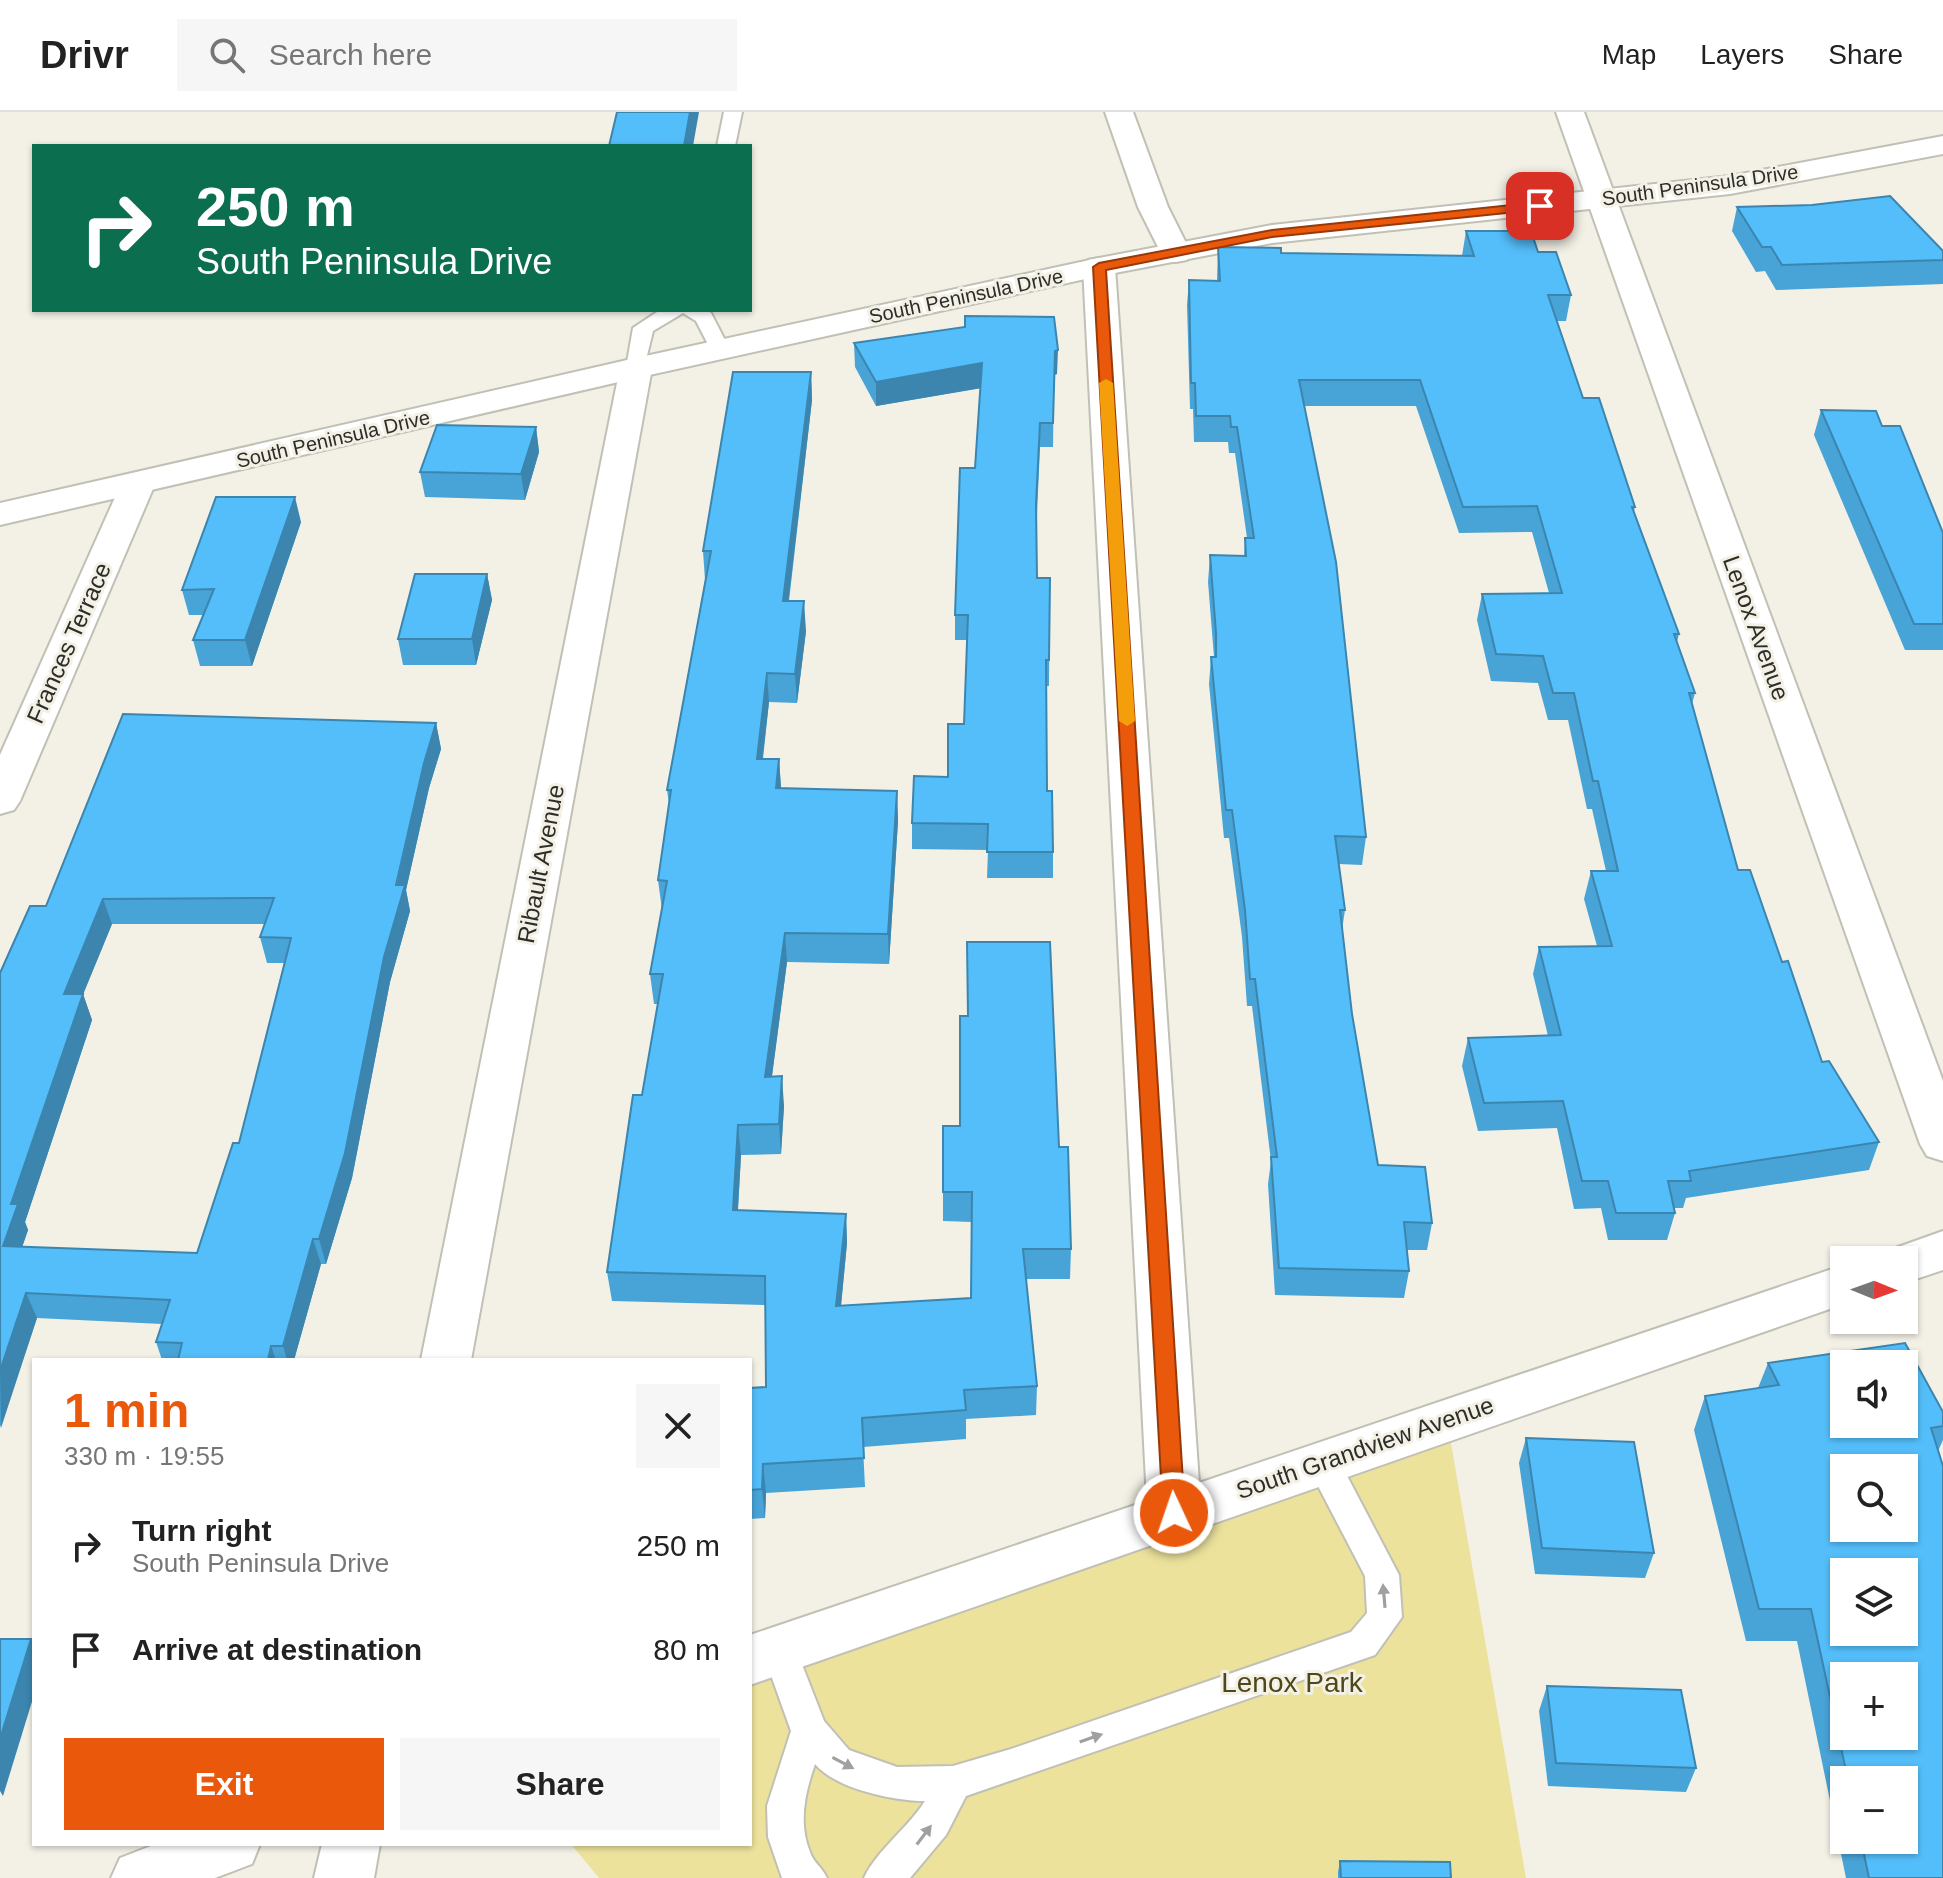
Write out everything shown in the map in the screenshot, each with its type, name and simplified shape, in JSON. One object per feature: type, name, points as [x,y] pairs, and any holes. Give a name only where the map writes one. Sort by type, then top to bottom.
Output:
[{"type":"street","points":[[1119,112],[1153,207],[1176,253]]},
{"type":"street","name":"Lenox Avenue","points":[[1570,112],[1943,1144]]},
{"type":"street","name":"South Peninsula Drive","points":[[0,514],[636,368],[1099,267],[1272,234],[1730,185],[1943,145]]},
{"type":"street","points":[[1099,267],[1174,1513]]},
{"type":"street","name":"Ribault Avenue","points":[[446,1358],[636,368]]},
{"type":"street","name":"Frances Terrace","points":[[0,801],[138,484]]},
{"type":"street","points":[[1918,1259],[1943,1250]]},
{"type":"street","name":"South Grandview Avenue","points":[[765,1655],[1830,1289]]},
{"type":"street","points":[[141,1878],[226,1846]]},
{"type":"street","points":[[344,1878],[351,1846]]},
{"type":"lane","points":[[726,144],[733,112]]},
{"type":"lane","points":[[636,368],[643,328],[671,312]]},
{"type":"lane","points":[[695,312],[704,317],[720,350]]},
{"type":"lane","points":[[765,1655],[809,1731],[837,1763],[897,1784],[953,1783],[1026,1761],[1363,1644],[1385,1617],[1382,1575],[1323,1463]]},
{"type":"lane","points":[[808,1878],[799,1873],[784,1836],[783,1803],[809,1731]]},
{"type":"lane","points":[[883,1878],[913,1850],[942,1812],[953,1783]]},
{"type":"green space","name":"Lenox Park","points":[[1447,1420],[1526,1878],[599,1878],[573,1846],[752,1846],[752,1659]]},
{"type":"building","points":[[617,112],[690,112],[684,144],[609,144]]},
{"type":"building","points":[[1890,196],[1943,251],[1943,260],[1782,265],[1771,247],[1762,247],[1737,207],[1812,205]]},
{"type":"building","points":[[1466,231],[1531,231],[1538,252],[1556,252],[1571,295],[1548,295],[1583,398],[1599,398],[1635,507],[1632,507],[1679,634],[1674,634],[1695,693],[1689,693],[1738,870],[1750,870],[1782,962],[1788,961],[1822,1062],[1829,1061],[1879,1142],[1689,1171],[1691,1181],[1668,1181],[1675,1213],[1616,1213],[1608,1181],[1582,1181],[1563,1101],[1484,1103],[1468,1038],[1561,1035],[1539,947],[1612,946],[1591,871],[1618,871],[1598,781],[1593,781],[1574,693],[1553,693],[1543,656],[1496,654],[1482,594],[1562,593],[1537,506],[1463,507],[1420,380],[1299,380],[1336,562],[1366,837],[1335,836],[1345,910],[1340,910],[1352,1014],[1378,1165],[1425,1167],[1432,1223],[1404,1222],[1409,1271],[1279,1268],[1271,1157],[1277,1157],[1255,979],[1250,979],[1232,810],[1226,810],[1211,657],[1216,657],[1216,633],[1210,555],[1246,556],[1245,538],[1254,538],[1237,427],[1231,427],[1230,416],[1196,416],[1195,383],[1191,383],[1189,280],[1220,281],[1218,247],[1281,248],[1281,253],[1474,256]]},
{"type":"building","points":[[965,316],[1054,317],[1058,350],[1055,351],[1053,423],[1040,423],[1036,504],[1037,578],[1050,578],[1049,660],[1046,660],[1047,791],[1052,791],[1053,852],[987,852],[988,824],[912,823],[914,776],[948,777],[948,724],[964,724],[968,615],[955,615],[960,468],[975,468],[982,363],[876,382],[854,343],[965,327]]},
{"type":"building","points":[[733,372],[811,372],[783,601],[804,601],[795,674],[767,673],[757,759],[779,759],[776,788],[897,791],[888,934],[785,933],[765,1077],[782,1076],[779,1124],[738,1125],[733,1210],[846,1214],[836,1306],[971,1298],[972,1192],[943,1192],[943,1126],[960,1126],[960,1016],[968,1016],[967,942],[1050,942],[1059,1147],[1068,1147],[1071,1249],[1023,1249],[1037,1386],[964,1390],[966,1410],[862,1418],[864,1458],[763,1464],[762,1489],[752,1490],[752,1388],[766,1387],[765,1276],[607,1272],[633,1095],[642,1095],[663,974],[650,974],[667,881],[658,880],[671,790],[667,790],[711,551],[703,551]]},
{"type":"building","points":[[1821,410],[1876,411],[1882,426],[1900,426],[1943,533],[1943,624],[1914,624]]},
{"type":"building","points":[[437,425],[536,427],[521,474],[420,472]]},
{"type":"building","points":[[216,497],[295,497],[245,640],[193,640],[214,589],[182,590]]},
{"type":"building","points":[[415,574],[487,574],[472,639],[398,639]]},
{"type":"building","points":[[123,714],[436,723],[396,885],[405,885],[384,957],[345,1153],[319,1239],[313,1239],[283,1346],[271,1346],[268,1358],[178,1358],[182,1343],[156,1342],[170,1300],[26,1293],[0,1371],[0,973],[30,906],[46,906]],"holes":[[[274,898],[260,937],[291,938],[239,1143],[233,1143],[197,1253],[3,1246],[18,1204],[11,1204],[83,994],[64,994],[103,899]]]},
{"type":"building","points":[[1905,1343],[1909,1350],[1857,1350]]},
{"type":"building","points":[[1830,1354],[1830,1438],[1918,1438],[1918,1367],[1943,1412],[1943,1426],[1931,1428],[1943,1466],[1943,1878],[1869,1878],[1864,1854],[1918,1854],[1918,1766],[1845,1766],[1842,1750],[1918,1750],[1918,1662],[1830,1662],[1830,1697],[1811,1609],[1759,1609],[1705,1396],[1779,1385],[1768,1363]]},
{"type":"building","points":[[1526,1438],[1634,1442],[1654,1553],[1542,1548]]},
{"type":"building","points":[[0,1639],[31,1639],[0,1739]]},
{"type":"building","points":[[1547,1686],[1681,1690],[1696,1768],[1556,1763]]},
{"type":"building","points":[[1340,1861],[1450,1862],[1451,1878],[1341,1878]]},
{"type":"slow traffic","points":[[1106,383],[1127,721]]},
{"type":"route","points":[[1174,1513],[1099,267],[1272,234],[1540,206]]}]
